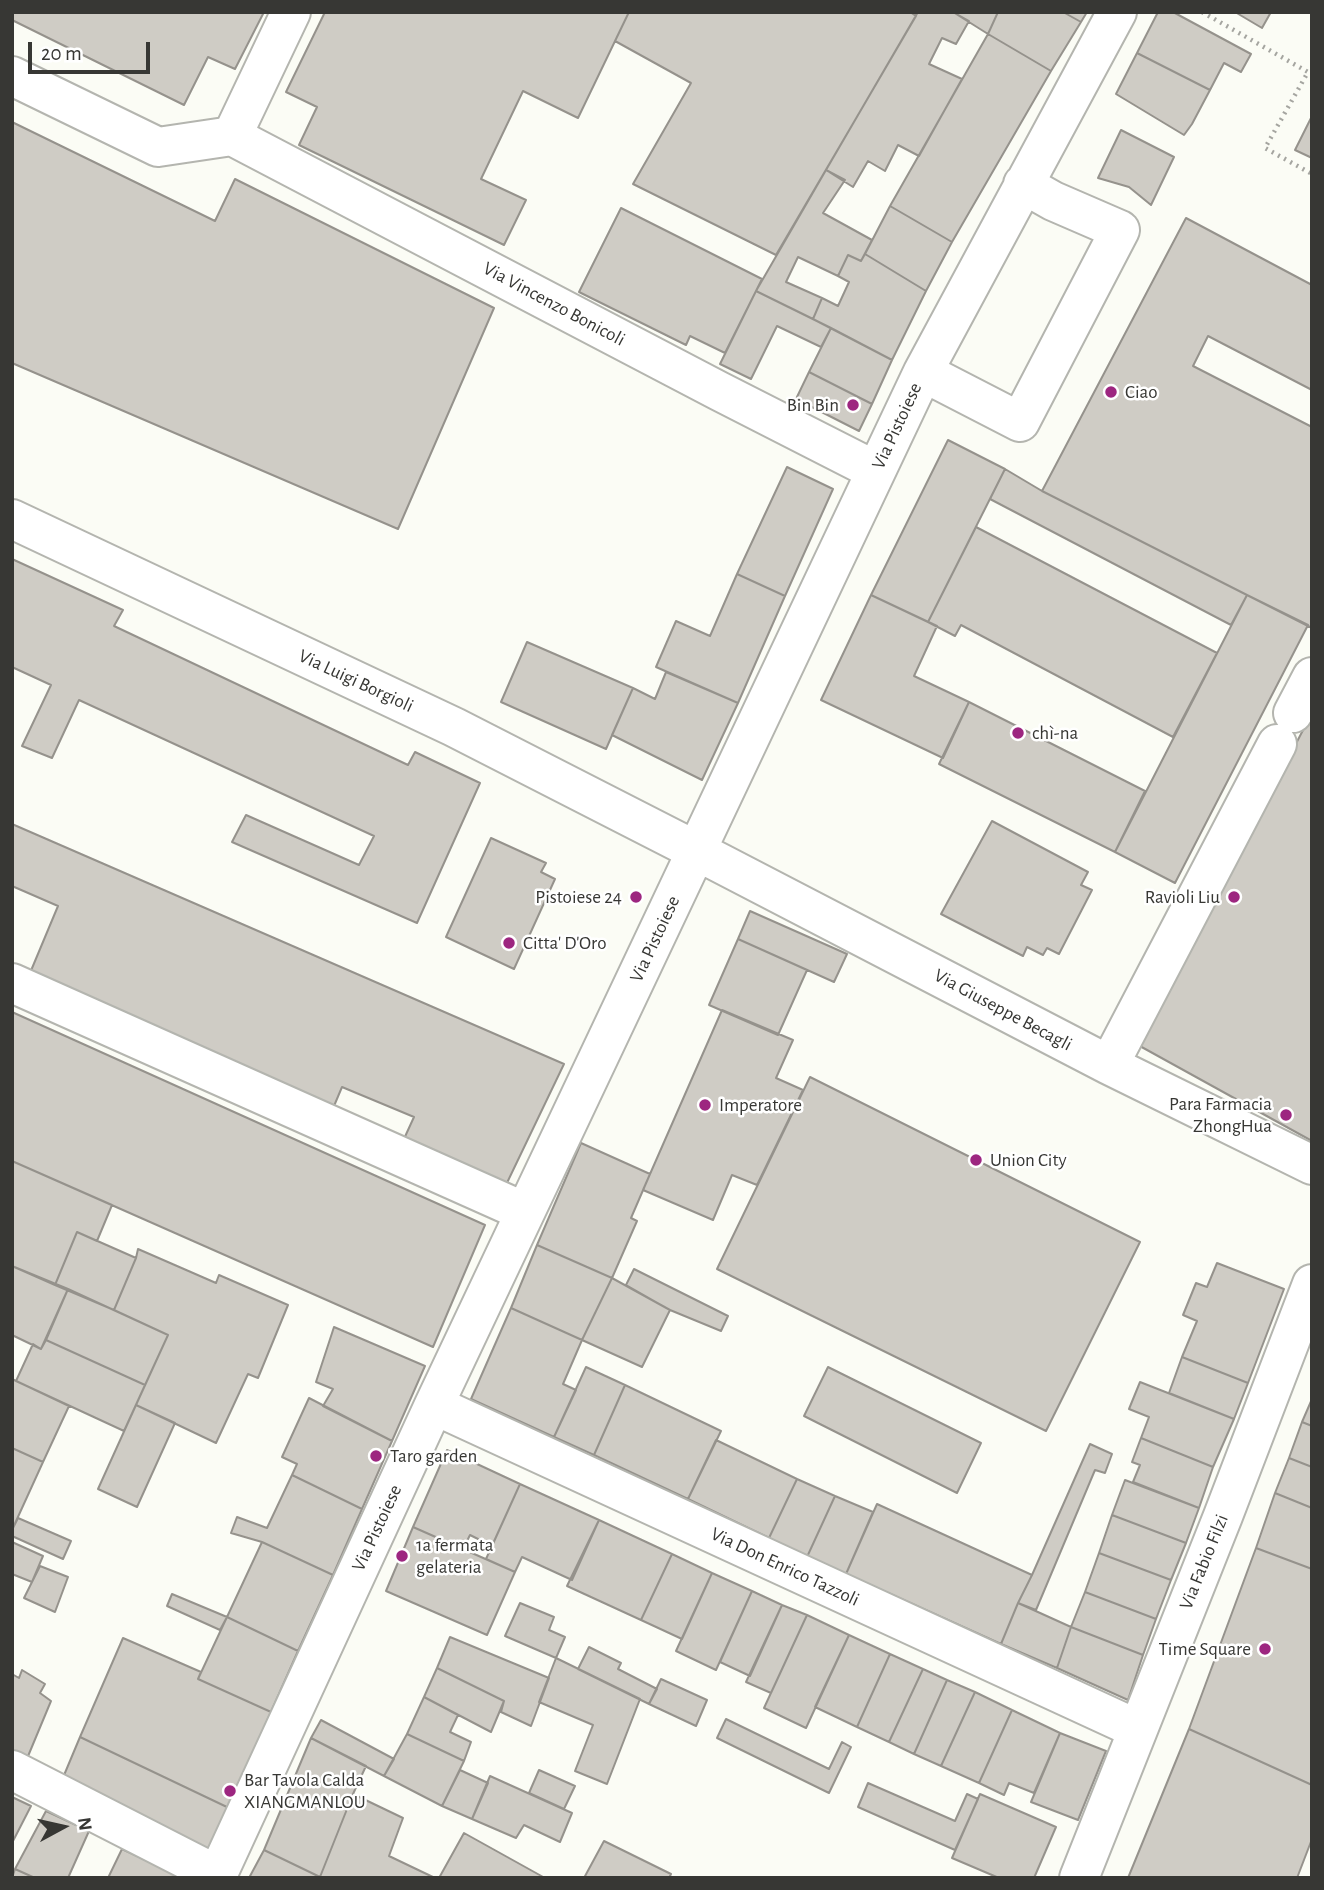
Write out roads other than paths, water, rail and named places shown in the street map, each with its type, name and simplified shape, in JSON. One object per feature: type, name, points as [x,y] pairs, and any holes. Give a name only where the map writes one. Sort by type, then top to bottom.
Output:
[{"type":"street","points":[[12,76],[158,147],[232,136],[291,12]]},
{"type":"street","name":"Via Pistoiese","points":[[217,1876],[433,1405],[923,372],[1117,12]]},
{"type":"street","name":"Via Vincenzo Bonicoli","points":[[232,136],[876,471]]},
{"type":"street","points":[[923,372],[1020,422],[1120,230],[1053,201],[1023,184]]},
{"type":"street","name":"Via Luigi Borgioli","points":[[12,519],[454,727],[696,851]]},
{"type":"street","points":[[1109,1065],[1312,677]]},
{"type":"street","name":"Via Giuseppe Becagli","points":[[696,851],[1109,1065],[1312,1165]]},
{"type":"street","points":[[12,984],[525,1212]]},
{"type":"street","name":"Via Fabio Filzi","points":[[1079,1878],[1312,1284]]},
{"type":"street","name":"Via Don Enrico Tazzoli","points":[[433,1405],[1137,1729]]},
{"type":"street","points":[[12,1770],[217,1876]]},
{"type":"place","name":"Ciao","points":[[1111,392]]},
{"type":"place","name":"Bin Bin","points":[[853,405]]},
{"type":"place","name":"chì-na","points":[[1018,733]]},
{"type":"place","name":"Pistoiese 24","points":[[636,897]]},
{"type":"place","name":"Ravioli Liu","points":[[1234,897]]},
{"type":"place","name":"Citta' D'Oro","points":[[509,943]]},
{"type":"place","name":"Imperatore","points":[[705,1105]]},
{"type":"place","name":"Para Farmacia ZhongHua","points":[[1286,1115]]},
{"type":"place","name":"Union City","points":[[976,1160]]},
{"type":"place","name":"Taro garden","points":[[376,1456]]},
{"type":"place","name":"1a fermata gelateria","points":[[402,1556]]},
{"type":"place","name":"Time Square","points":[[1265,1649]]},
{"type":"place","name":"Bar Tavola Calda XIANGMANLOU","points":[[230,1791]]}]
